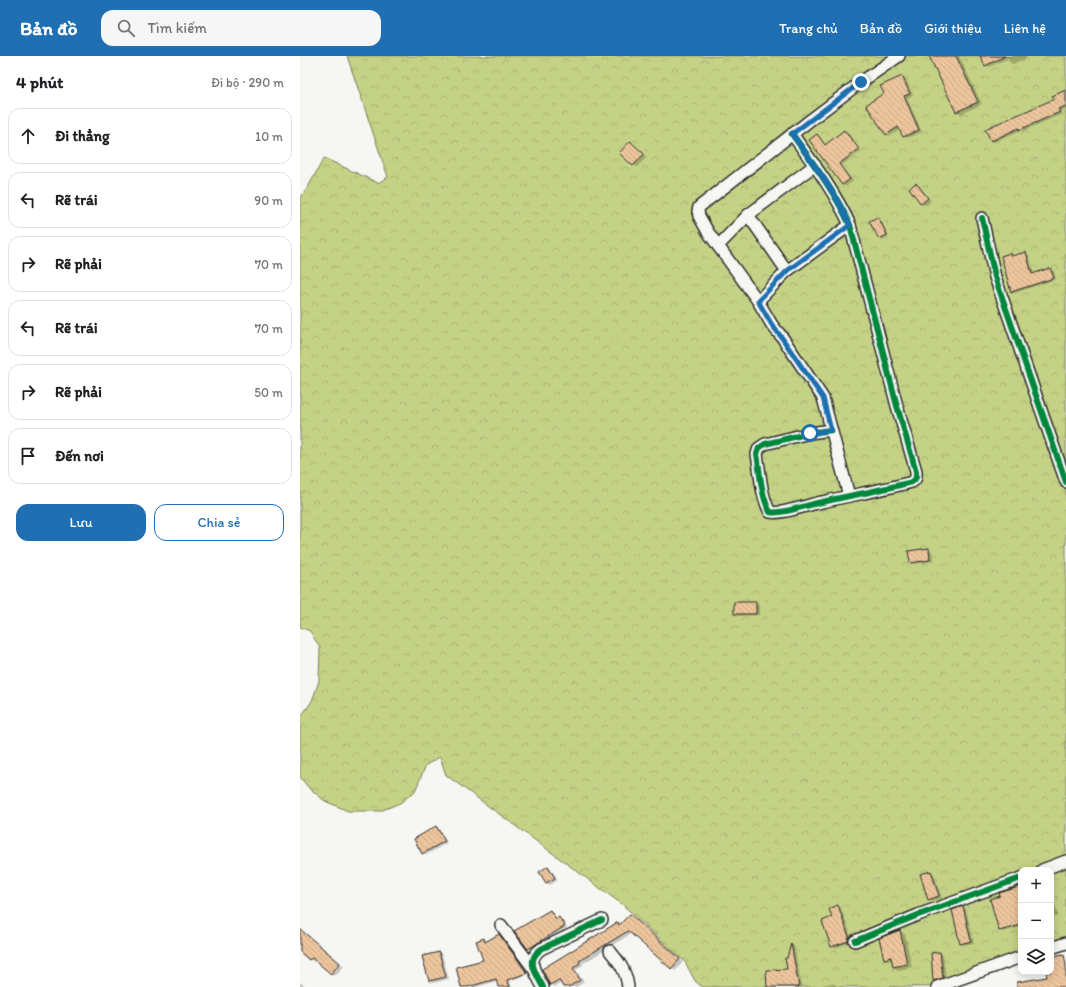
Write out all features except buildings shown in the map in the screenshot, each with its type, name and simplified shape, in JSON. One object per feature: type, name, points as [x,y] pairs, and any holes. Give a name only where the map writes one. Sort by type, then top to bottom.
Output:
[{"type":"street","points":[[849,496],[823,398],[772,325],[758,301],[718,246],[699,216],[698,211],[699,207],[792,134],[861,82],[899,56]]},
{"type":"street","points":[[792,134],[815,165],[850,225],[862,276],[916,471],[916,477],[912,482],[773,513],[770,512],[764,493],[757,454],[759,448],[765,444],[810,433],[831,430]]},
{"type":"street","points":[[718,246],[748,214],[815,165]]},
{"type":"street","points":[[748,214],[787,271]]},
{"type":"street","points":[[982,218],[995,276],[1065,477]]},
{"type":"street","points":[[758,301],[787,271],[850,225]]},
{"type":"street","points":[[1050,867],[1066,861]]},
{"type":"street","points":[[855,941],[1018,879]]},
{"type":"street","points":[[533,968],[533,958],[536,953],[602,920]]},
{"type":"street","points":[[501,925],[533,968],[543,987]]},
{"type":"street","points":[[1054,947],[1066,943]]},
{"type":"street","points":[[610,951],[623,969],[628,987]]},
{"type":"street","points":[[937,987],[1018,958]]},
{"type":"green space","points":[[347,56],[1066,56],[1066,940],[1054,944],[1054,867],[1018,867],[1018,956],[933,987],[703,987],[695,981],[685,962],[623,905],[446,775],[440,757],[426,765],[415,791],[400,803],[380,811],[348,811],[325,801],[308,787],[300,777],[300,718],[312,701],[319,681],[320,648],[310,631],[300,627],[300,198],[307,189],[324,158],[378,183],[388,177]]},
{"type":"cycle path","points":[[792,134],[831,189],[850,225],[897,406],[916,471],[916,476],[915,480],[912,482],[901,485],[817,503],[788,511],[775,513],[770,512],[761,484],[757,454],[759,448],[765,444],[810,433],[831,430]]},
{"type":"cycle path","points":[[982,218],[995,277],[1066,482]]},
{"type":"cycle path","points":[[855,941],[918,915],[1018,879]]},
{"type":"cycle path","points":[[543,987],[533,967],[536,954],[541,949],[602,920]]},
{"type":"route","points":[[810,433],[831,430],[823,398],[772,325],[758,301],[787,271],[850,225],[815,165],[792,134],[861,82]]}]
